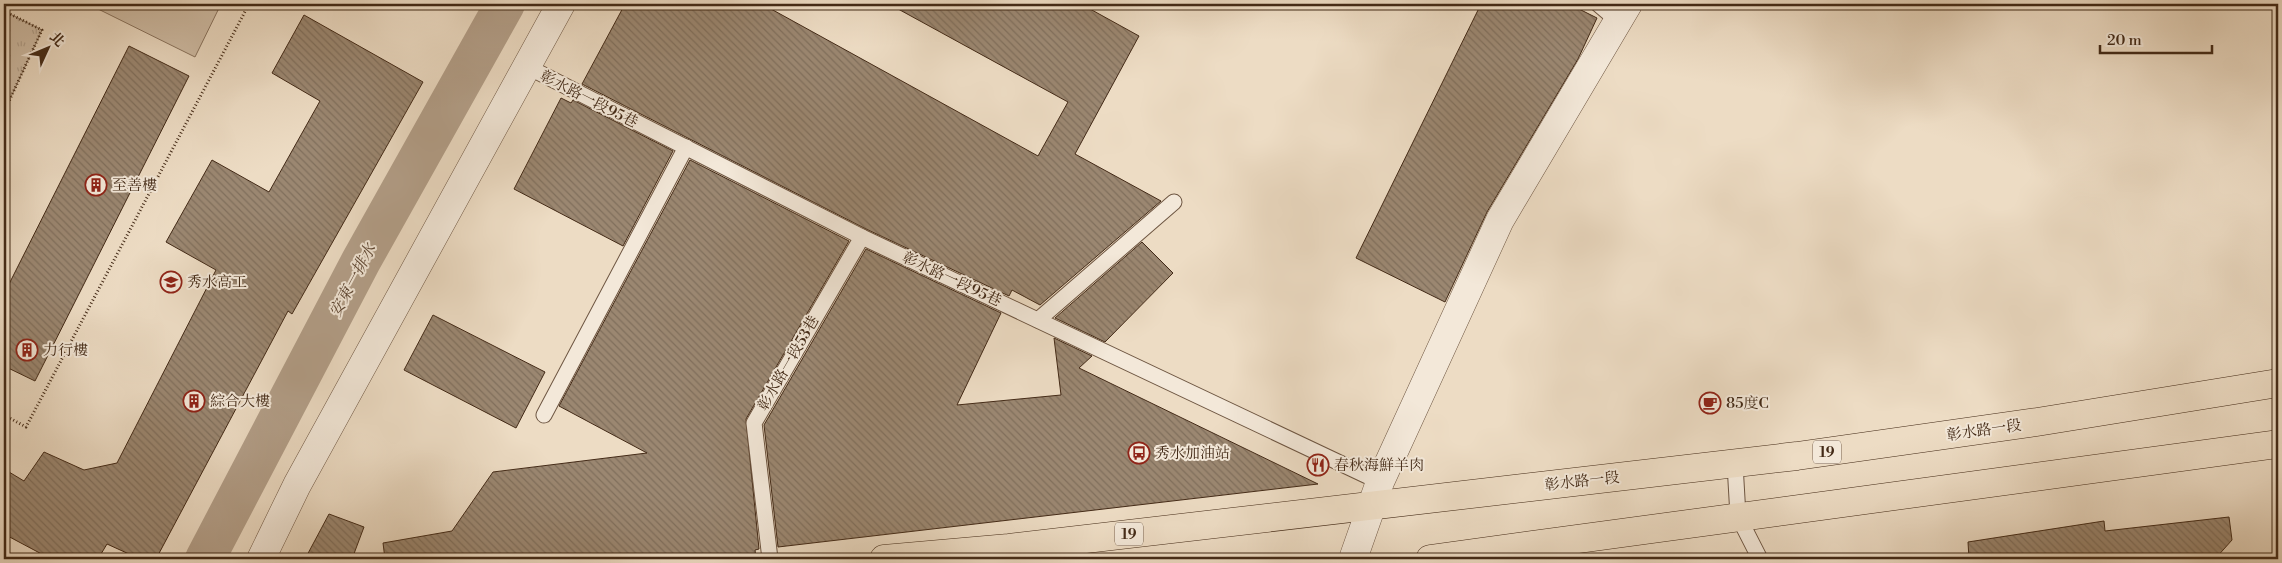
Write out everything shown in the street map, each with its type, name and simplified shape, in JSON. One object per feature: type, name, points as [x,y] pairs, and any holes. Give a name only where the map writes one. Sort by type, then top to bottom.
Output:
[{"type":"main road","name":"彰水路一段","points":[[884,559],[1008,548],[1377,493],[1735,464],[2037,422],[2278,383]]},
{"type":"main road","points":[[1430,559],[2278,444]]},
{"type":"street","points":[[261,559],[297,485],[561,4]]},
{"type":"street","points":[[1353,559],[1377,493],[1500,220],[1615,10]]},
{"type":"lane","name":"彰水路一段95巷","points":[[528,67],[862,237],[1038,320],[1377,493]]},
{"type":"lane","points":[[544,415],[686,147]]},
{"type":"lane","points":[[1038,320],[1174,202]]},
{"type":"lane","name":"彰水路一段53巷","points":[[770,559],[754,423],[862,237]]},
{"type":"lane","points":[[1735,464],[1738,516],[1760,559]]},
{"type":"path","points":[[4,415],[26,426],[249,4]]},
{"type":"path","points":[[4,11],[42,30],[4,112]]},
{"type":"green space","points":[[88,4],[221,4],[195,57]]},
{"type":"green space","points":[[4,11],[42,30],[4,112]]},
{"type":"building","points":[[625,4],[762,4],[1038,156],[1068,102],[889,4],[1081,4],[1139,36],[1075,154],[1161,201],[1040,305],[1012,290],[1009,296],[866,229],[582,84]]},
{"type":"building","points":[[1481,4],[1569,4],[1597,18],[1578,59],[1487,212],[1445,302],[1356,258]]},
{"type":"building","points":[[304,15],[423,82],[292,314],[288,311],[156,559],[140,559],[107,544],[98,559],[51,559],[4,534],[4,469],[24,481],[44,452],[84,470],[117,463],[216,270],[166,242],[212,160],[269,192],[320,101],[272,73]]},
{"type":"building","name":"至善樓","points":[[129,46],[189,76],[35,381],[4,366],[4,294]]},
{"type":"building","points":[[561,98],[571,103],[573,100],[673,151],[623,246],[514,189]]},
{"type":"building","points":[[690,160],[849,241],[746,419],[759,549],[755,550],[756,558],[385,559],[383,543],[452,531],[493,472],[647,453],[559,406]]},
{"type":"building","points":[[1142,242],[1173,273],[1105,342],[1055,318]]},
{"type":"building","points":[[866,249],[1001,313],[957,405],[1061,395],[1054,338],[1092,356],[1079,368],[1318,484],[778,547],[764,425]]},
{"type":"building","points":[[433,315],[545,372],[516,428],[404,370]]},
{"type":"building","points":[[329,514],[364,527],[352,559],[305,559]]},
{"type":"building","points":[[2229,517],[2232,540],[2215,559],[1969,559],[1968,542],[2104,521],[2105,531]]},
{"type":"waterway","name":"安東一排水","points":[[205,559],[361,261],[505,4]]},
{"type":"place","name":"至善樓","points":[[96,185]]},
{"type":"place","name":"秀水高工","points":[[171,282]]},
{"type":"place","name":"力行樓","points":[[27,350]]},
{"type":"place","name":"綜合大樓","points":[[194,401]]},
{"type":"place","name":"85度C","points":[[1710,403]]},
{"type":"place","name":"秀水加油站","points":[[1139,453]]},
{"type":"place","name":"春秋海鮮羊肉","points":[[1318,465]]}]
